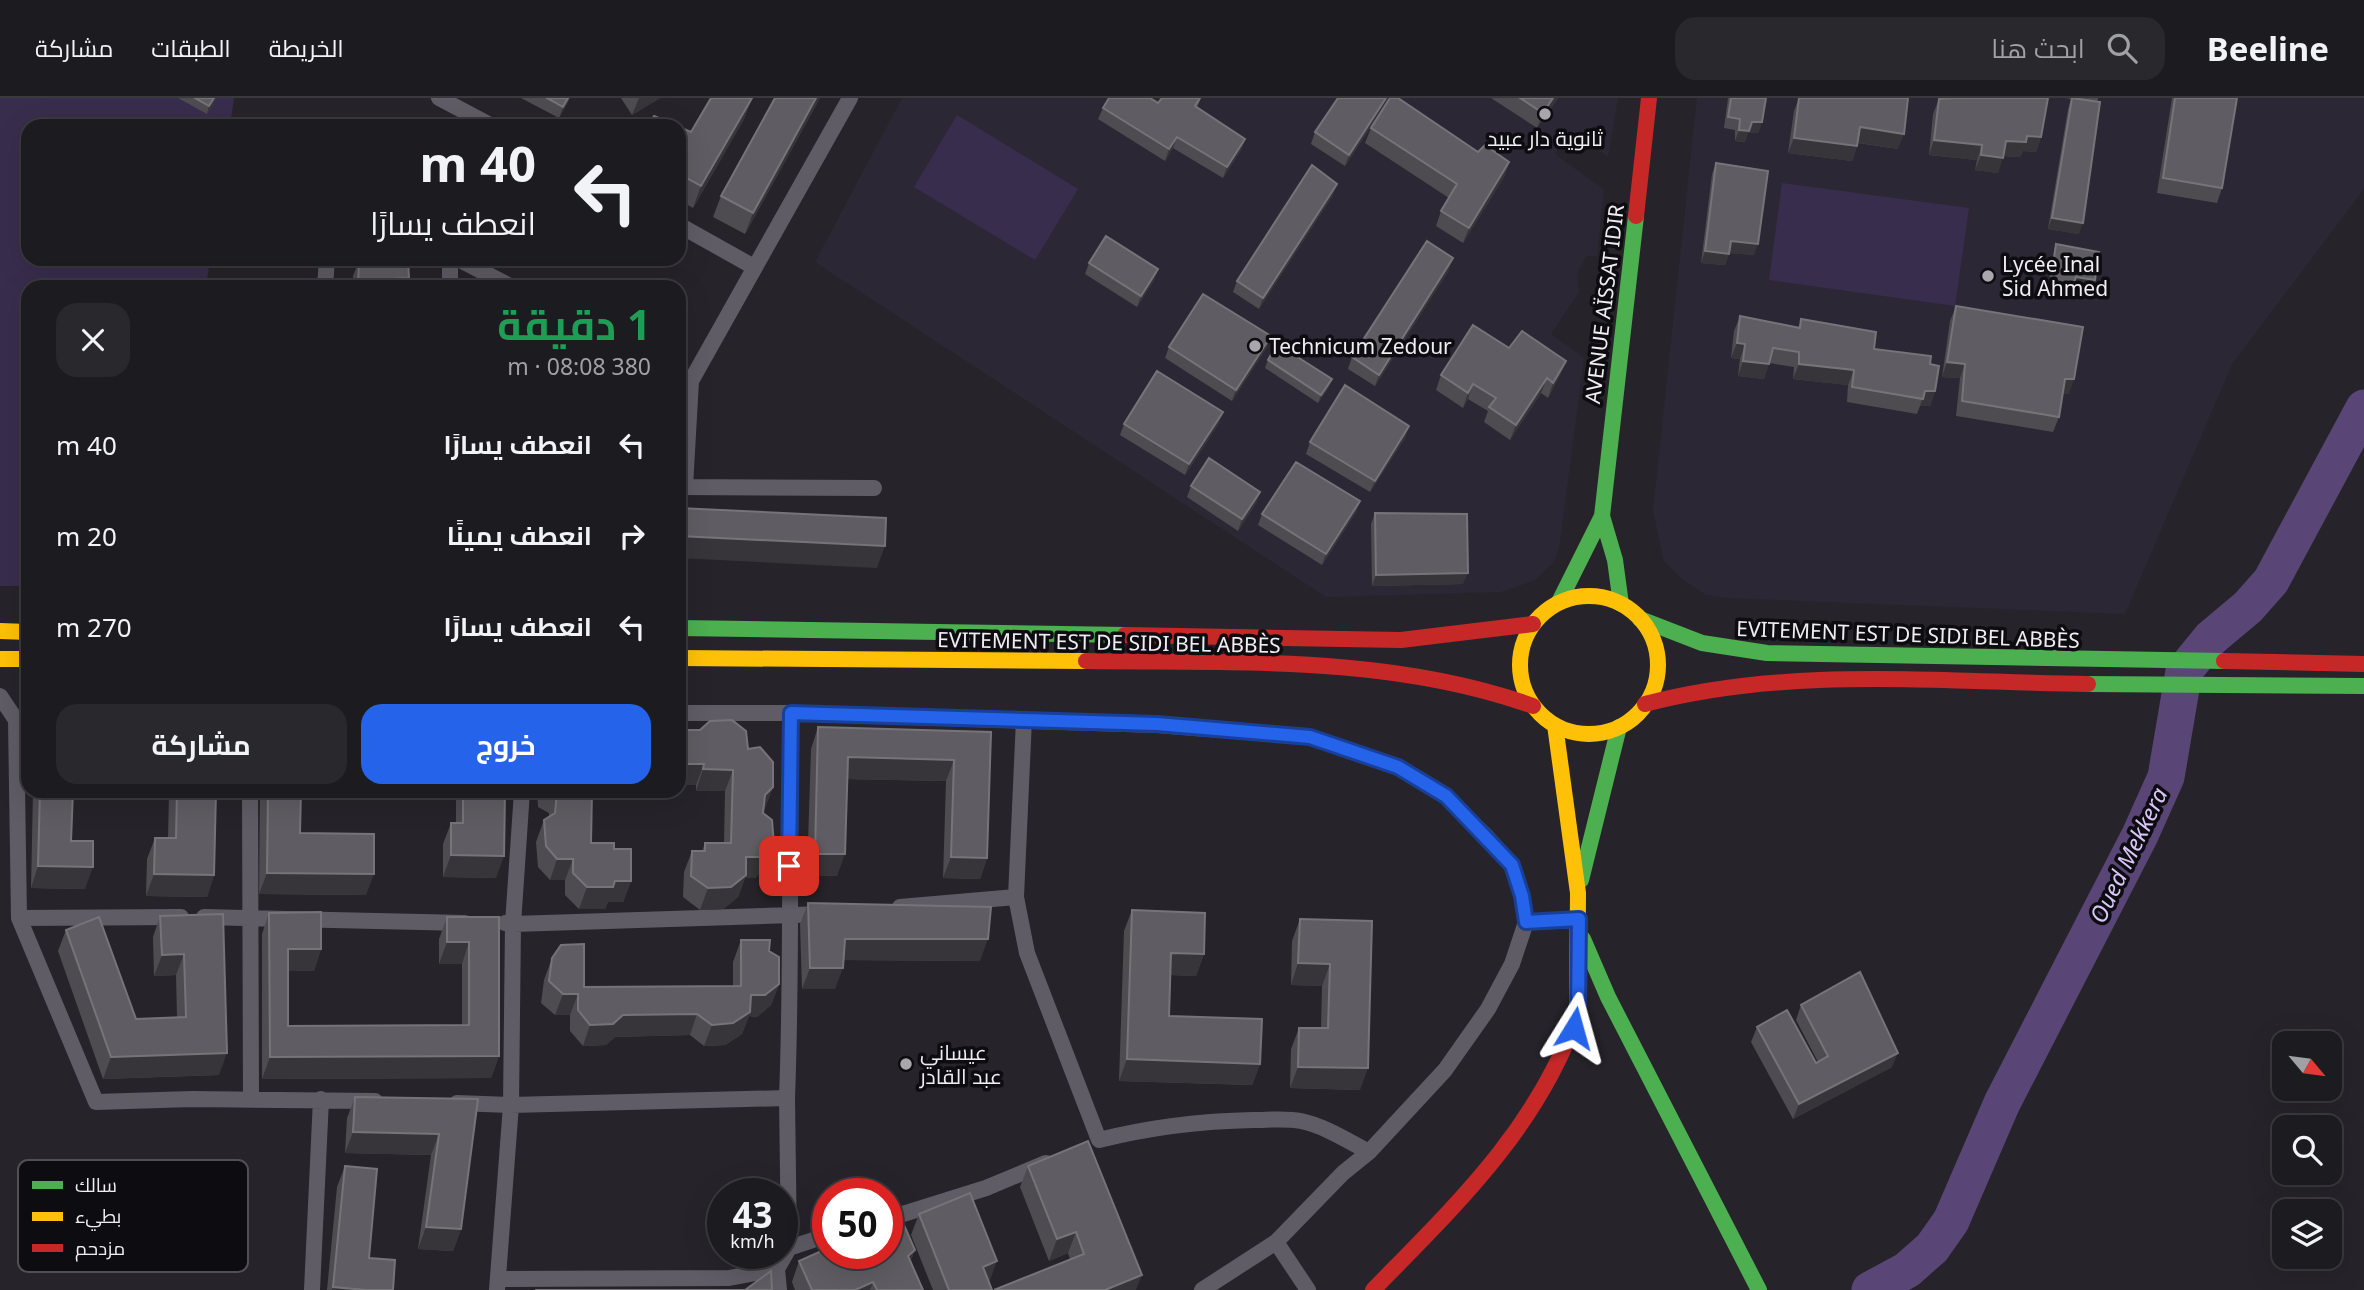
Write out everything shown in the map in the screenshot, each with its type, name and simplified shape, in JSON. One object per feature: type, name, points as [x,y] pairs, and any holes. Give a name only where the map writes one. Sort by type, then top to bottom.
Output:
[{"type":"main road","name":"AVENUE AÏSSAT IDIR","points":[[1602,516],[1649,98]]},
{"type":"main road","points":[[1559,602],[1595,596],[1621,604],[1640,619],[1655,645],[1658,660],[1655,683],[1645,704],[1619,727],[1594,734],[1580,733],[1555,725],[1533,706],[1525,690],[1520,664],[1525,639],[1533,624],[1559,602],[1602,516]]},
{"type":"main road","points":[[1602,516],[1615,560],[1621,604]]},
{"type":"main road","name":"EVITEMENT EST DE SIDI BEL ABBÈS","points":[[1640,619],[1683,640],[1720,649],[2139,662],[2364,664]]},
{"type":"main road","name":"EVITEMENT EST DE SIDI BEL ABBÈS","points":[[686,628],[1401,640],[1533,624]]},
{"type":"main road","points":[[0,631],[21,632]]},
{"type":"main road","name":"EVITEMENT EST DE SIDI BEL ABBÈS","points":[[686,658],[1125,661],[1390,669],[1460,681],[1533,706]]},
{"type":"main road","points":[[0,659],[21,659]]},
{"type":"main road","points":[[1645,704],[1693,690],[1742,682],[1804,679],[2143,686],[2364,687]]},
{"type":"main road","points":[[1373,1290],[1485,1173],[1515,1136],[1546,1086],[1578,1012],[1578,893],[1555,725]]},
{"type":"main road","points":[[1578,893],[1619,727]]},
{"type":"main road","points":[[1579,925],[1608,997],[1759,1290]]},
{"type":"street","points":[[439,98],[479,119]]},
{"type":"street","points":[[686,375],[754,267],[849,98]]},
{"type":"street","points":[[686,229],[754,267]]},
{"type":"street","points":[[472,266],[498,280]]},
{"type":"street","points":[[686,486],[874,488]]},
{"type":"street","points":[[0,696],[21,718]]},
{"type":"street","points":[[686,713],[791,713],[1157,724],[1310,737],[1398,767],[1446,796],[1512,865],[1522,896],[1526,922],[1512,964],[1488,1009],[1445,1070],[1369,1152],[1343,1173],[1276,1242],[1202,1290]]},
{"type":"street","points":[[788,1178],[791,713]]},
{"type":"street","points":[[1024,719],[1016,897],[1027,953],[1093,1142],[1157,1126],[1206,1121],[1277,1120],[1300,1121],[1321,1128],[1369,1152]]},
{"type":"street","points":[[21,785],[19,918],[96,1102],[251,1099],[389,1101]]},
{"type":"street","points":[[250,798],[251,1099]]},
{"type":"street","points":[[522,798],[513,923],[511,1105],[497,1284],[729,1278],[777,1269],[779,1290]]},
{"type":"street","points":[[882,909],[1016,897]]},
{"type":"street","points":[[19,918],[250,917],[513,923],[788,917],[842,912]]},
{"type":"street","points":[[1526,922],[1579,925]]},
{"type":"street","points":[[443,1103],[511,1105],[787,1098]]},
{"type":"street","points":[[312,1290],[321,1099]]},
{"type":"street","points":[[903,1214],[986,1188],[1062,1156]]},
{"type":"street","points":[[1276,1242],[1308,1290]]},
{"type":"shaded area","points":[[0,98],[234,98],[231,119],[21,119],[21,266],[209,266],[207,280],[21,280],[21,586],[0,586]]},
{"type":"shaded area","name":"Technicum Zedour","points":[[902,98],[1618,98],[1608,157],[1569,130],[1555,154],[1604,190],[1597,256],[1586,256],[1577,273],[1579,292],[1551,334],[1584,358],[1559,549],[1553,563],[1535,580],[1501,592],[1326,597],[815,262]]},
{"type":"shaded area","name":"Lycée Inal Sid Ahmed","points":[[1697,98],[2364,98],[2364,189],[2232,364],[2125,614],[1706,595],[1681,578],[1664,561],[1653,511]]},
{"type":"shaded area","points":[[957,115],[1078,189],[1035,260],[914,187]]},
{"type":"shaded area","points":[[1782,183],[1969,208],[1955,306],[1769,280]]},
{"type":"building","points":[[195,98],[214,98],[209,106]]},
{"type":"building","points":[[547,98],[568,98],[563,107]]},
{"type":"building","points":[[711,98],[752,98],[701,186],[686,178],[686,130],[691,132]]},
{"type":"building","points":[[775,98],[816,98],[753,213],[721,196]]},
{"type":"building","points":[[1109,98],[1150,98],[1158,103],[1162,98],[1200,98],[1195,106],[1245,139],[1227,167],[1177,137],[1169,149],[1103,108]]},
{"type":"building","points":[[1338,98],[1386,98],[1349,155],[1315,132]]},
{"type":"building","points":[[1390,98],[1398,98],[1478,152],[1485,145],[1509,162],[1469,228],[1441,211],[1457,184],[1371,128]]},
{"type":"building","points":[[1520,98],[1553,98],[1543,113]]},
{"type":"building","points":[[1731,98],[1766,98],[1762,122],[1752,122],[1749,131],[1739,130],[1740,119],[1728,117]]},
{"type":"building","points":[[1799,98],[1908,98],[1904,134],[1860,127],[1857,146],[1794,138]]},
{"type":"building","points":[[2048,98],[2041,137],[2027,136],[2026,142],[2006,141],[2003,158],[1981,155],[1982,145],[1934,140],[1939,99]]},
{"type":"building","points":[[2072,98],[2100,102],[2083,223],[2052,218]]},
{"type":"building","points":[[2175,98],[2237,98],[2222,188],[2163,178]]},
{"type":"building","points":[[1716,163],[1768,171],[1758,244],[1731,241],[1729,254],[1705,251]]},
{"type":"building","points":[[1312,165],[1337,184],[1263,298],[1237,281]]},
{"type":"building","points":[[1106,236],[1158,269],[1141,296],[1089,263]]},
{"type":"building","points":[[1427,241],[1453,258],[1379,375],[1352,357]]},
{"type":"building","points":[[2056,244],[2099,252],[2095,280],[2076,277],[2072,288],[2050,286]]},
{"type":"building","points":[[359,266],[408,266],[409,278],[358,280]]},
{"type":"building","points":[[1203,294],[1271,336],[1236,390],[1169,347]]},
{"type":"building","points":[[1956,306],[2083,327],[2074,379],[2065,379],[2059,417],[1962,401],[1965,364],[1947,362]]},
{"type":"building","points":[[1740,316],[1800,328],[1801,319],[1876,332],[1874,349],[1931,356],[1930,364],[1939,366],[1935,391],[1925,391],[1923,399],[1852,387],[1854,370],[1799,364],[1799,352],[1773,348],[1769,364],[1743,361],[1745,344],[1737,343]]},
{"type":"building","points":[[1473,325],[1509,348],[1522,331],[1566,361],[1553,383],[1547,378],[1516,425],[1489,407],[1496,398],[1473,384],[1468,393],[1441,375]]},
{"type":"building","points":[[1277,344],[1332,379],[1321,395],[1268,360]]},
{"type":"building","points":[[1157,371],[1223,412],[1189,464],[1124,424]]},
{"type":"building","points":[[1345,385],[1409,426],[1375,481],[1310,442]]},
{"type":"building","points":[[1209,458],[1260,492],[1242,519],[1191,486]]},
{"type":"building","points":[[1296,462],[1360,501],[1326,554],[1262,514]]},
{"type":"building","points":[[686,508],[886,518],[885,546],[686,536]]},
{"type":"building","points":[[1375,513],[1467,514],[1468,573],[1376,575]]},
{"type":"building","points":[[732,720],[746,731],[748,749],[760,747],[773,762],[773,787],[765,795],[763,813],[772,820],[774,845],[763,857],[746,857],[746,875],[731,887],[708,888],[691,876],[692,851],[705,851],[705,843],[731,843],[733,770],[703,769],[704,764],[686,764],[686,730],[700,730],[710,721]]},
{"type":"building","points":[[818,727],[991,732],[987,858],[951,857],[954,760],[848,757],[845,854],[815,854]]},
{"type":"building","points":[[40,798],[73,798],[71,841],[93,841],[93,867],[38,866]]},
{"type":"building","points":[[177,798],[216,798],[214,875],[154,874],[155,838],[176,838]]},
{"type":"building","points":[[268,798],[301,798],[300,833],[374,834],[374,874],[267,873]]},
{"type":"building","points":[[463,798],[505,798],[504,856],[451,855],[451,823],[463,823]]},
{"type":"building","points":[[556,798],[592,798],[591,843],[614,843],[614,849],[631,849],[631,881],[615,881],[613,887],[587,887],[573,873],[573,859],[557,859],[546,846],[544,820],[555,813]]},
{"type":"building","points":[[808,903],[991,907],[988,939],[845,939],[843,968],[810,968]]},
{"type":"building","points":[[1132,910],[1205,913],[1204,954],[1171,953],[1169,1016],[1262,1019],[1260,1064],[1127,1059]]},
{"type":"building","points":[[321,912],[321,949],[288,949],[288,1026],[469,1025],[469,942],[447,942],[447,917],[499,917],[499,1056],[270,1057],[269,913]]},
{"type":"building","points":[[223,914],[227,1053],[111,1057],[66,930],[99,917],[136,1019],[186,1017],[184,954],[162,955],[160,916]]},
{"type":"building","points":[[1300,919],[1372,921],[1368,1068],[1298,1067],[1299,1028],[1328,1028],[1330,964],[1298,963]]},
{"type":"building","points":[[741,940],[770,940],[769,951],[779,957],[779,984],[765,995],[751,995],[750,1012],[733,1023],[712,1025],[697,1014],[623,1015],[613,1024],[590,1025],[578,1010],[578,994],[563,994],[549,981],[552,958],[561,945],[584,944],[584,987],[741,986]]},
{"type":"building","points":[[1860,972],[1898,1053],[1799,1104],[1757,1027],[1787,1010],[1816,1063],[1828,1056],[1801,1005]]},
{"type":"building","points":[[355,1097],[478,1099],[461,1229],[426,1227],[439,1134],[353,1132]]},
{"type":"building","points":[[1088,1141],[1142,1275],[1105,1290],[994,1290],[1084,1254],[1076,1232],[1057,1239],[1028,1166]]},
{"type":"building","points":[[345,1166],[377,1169],[369,1258],[395,1260],[393,1290],[333,1287]]},
{"type":"building","points":[[970,1193],[997,1261],[983,1267],[992,1290],[949,1290],[919,1214]]},
{"type":"building","points":[[903,1223],[915,1250],[908,1256],[923,1290],[877,1290],[873,1282],[855,1290],[812,1290],[799,1261],[812,1255],[812,1269],[903,1269]]},
{"type":"building","points":[[771,1271],[772,1290],[745,1290]]},
{"type":"waterway","name":"Oued Mekkera","points":[[1870,1290],[1907,1270],[1932,1248],[1951,1221],[2002,1103],[2140,835],[2166,777],[2184,671],[2211,638],[2248,607],[2271,581],[2364,408]]},
{"type":"traffic: fast","points":[[1621,604],[1615,560],[1602,516],[1636,216]]},
{"type":"traffic: fast","points":[[1559,602],[1602,516]]},
{"type":"traffic: fast","points":[[1640,619],[1702,643],[1767,653],[2224,661]]},
{"type":"traffic: fast","points":[[686,628],[1125,635]]},
{"type":"traffic: fast","points":[[2088,684],[2364,686]]},
{"type":"traffic: fast","points":[[1581,880],[1619,727]]},
{"type":"traffic: fast","points":[[1583,939],[1608,997],[1759,1290]]},
{"type":"traffic: slow","points":[[1589,596],[1615,602],[1638,616],[1652,639],[1658,665],[1652,691],[1638,714],[1615,728],[1589,734],[1563,728],[1540,714],[1526,691],[1520,665],[1526,639],[1540,616],[1563,602],[1589,596]]},
{"type":"traffic: slow","points":[[0,631],[21,632]]},
{"type":"traffic: slow","points":[[686,658],[1086,661]]},
{"type":"traffic: slow","points":[[0,659],[21,659]]},
{"type":"traffic: slow","points":[[1555,725],[1578,893],[1577,1016]]},
{"type":"traffic: jam","points":[[1636,216],[1649,98]]},
{"type":"traffic: jam","points":[[1125,635],[1401,640],[1533,624]]},
{"type":"traffic: jam","points":[[1086,661],[1256,663],[1368,670],[1424,678],[1533,706]]},
{"type":"traffic: jam","points":[[2224,661],[2364,664]]},
{"type":"traffic: jam","points":[[1645,704],[1700,692],[1810,680],[1921,679],[2088,684]]},
{"type":"traffic: jam","points":[[1373,1290],[1491,1164],[1540,1095],[1577,1016]]},
{"type":"place","name":"ثانوية دار عبيد","points":[[1545,114]]},
{"type":"place","name":"Lycée Inal Sid Ahmed","points":[[1988,276]]},
{"type":"place","name":"Technicum Zedour","points":[[1255,346]]},
{"type":"place","name":"عيساني عبد القادر","points":[[906,1064]]},
{"type":"route","points":[[789,866],[791,713],[1157,724],[1310,737],[1398,767],[1446,796],[1512,865],[1522,896],[1526,922],[1579,919],[1578,1012],[1574,1028]]}]
